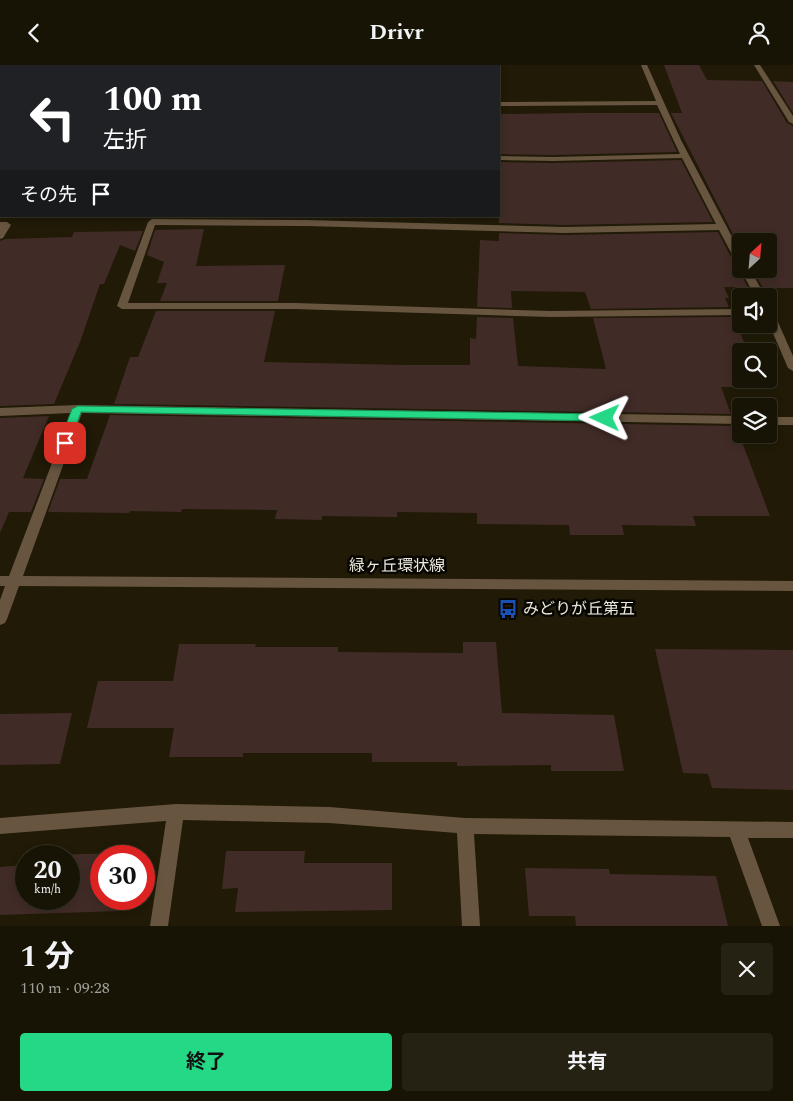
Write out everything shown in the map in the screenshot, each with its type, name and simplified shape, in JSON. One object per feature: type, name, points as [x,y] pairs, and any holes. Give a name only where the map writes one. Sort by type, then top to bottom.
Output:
[{"type":"street","points":[[644,65],[659,103],[732,245]]},
{"type":"street","points":[[757,65],[793,122]]},
{"type":"street","points":[[500,104],[659,103]]},
{"type":"street","points":[[500,158],[553,159],[685,156]]},
{"type":"street","points":[[722,227],[564,231],[306,223],[152,222],[122,305],[295,306],[551,314],[732,312]]},
{"type":"street","points":[[0,225],[7,225],[0,237]]},
{"type":"street","points":[[777,331],[793,368]]},
{"type":"street","points":[[0,619],[7,581],[78,409]]},
{"type":"street","points":[[0,411],[78,409],[732,420]]},
{"type":"street","points":[[777,421],[793,421]]},
{"type":"street","name":"緑ヶ丘環状線","points":[[7,581],[793,586]]},
{"type":"street","points":[[159,926],[176,813]]},
{"type":"street","points":[[0,826],[176,813],[329,815],[465,826],[793,830]]},
{"type":"street","points":[[465,826],[471,926]]},
{"type":"street","points":[[736,829],[771,926]]},
{"type":"building","points":[[664,65],[699,65],[707,80],[762,81],[787,123],[793,126],[793,288],[763,288],[757,278],[778,277],[778,233],[732,233],[671,113],[682,113]]},
{"type":"building","points":[[773,81],[793,82],[793,113]]},
{"type":"building","points":[[659,113],[677,152],[553,155],[500,154],[500,114]]},
{"type":"building","points":[[681,160],[713,222],[564,225],[499,223],[500,162],[553,163]]},
{"type":"building","points":[[204,229],[196,266],[285,265],[278,301],[160,301],[167,283],[157,283],[164,262],[147,255],[155,230]]},
{"type":"building","points":[[143,231],[135,251],[120,245],[104,284],[100,284],[80,342],[54,404],[0,406],[0,241],[5,239],[72,237],[74,232]]},
{"type":"building","points":[[718,232],[732,259],[732,278],[743,278],[748,287],[724,287],[729,298],[725,298],[729,307],[591,309],[585,292],[511,291],[512,308],[477,307],[480,240],[499,241],[499,233],[564,235]]},
{"type":"building","points":[[156,311],[275,311],[264,362],[470,365],[470,338],[476,339],[477,317],[513,318],[518,366],[606,369],[593,318],[732,317],[732,333],[740,333],[744,343],[732,343],[732,387],[721,387],[731,414],[114,404],[130,357],[138,357]]},
{"type":"building","points":[[110,415],[732,426],[732,443],[742,443],[770,516],[693,516],[696,526],[622,525],[624,535],[570,535],[569,525],[477,524],[477,513],[397,512],[397,517],[322,516],[322,520],[275,519],[277,510],[182,509],[181,512],[48,512],[60,479],[87,479]]},
{"type":"building","points":[[49,416],[23,478],[44,479],[31,512],[9,512],[0,533],[0,418]]},
{"type":"building","points":[[463,642],[496,642],[502,713],[614,715],[624,771],[551,771],[551,765],[457,766],[457,762],[372,762],[372,753],[243,753],[243,757],[169,757],[174,728],[87,728],[98,681],[173,681],[179,644],[256,644],[255,647],[338,647],[338,652],[463,653]]},
{"type":"building","points":[[655,649],[793,650],[793,790],[712,788],[708,774],[683,773]]},
{"type":"building","points":[[72,713],[60,764],[0,765],[0,714]]},
{"type":"building","points":[[226,851],[305,851],[304,863],[392,863],[392,910],[235,912],[238,888],[222,889]]},
{"type":"building","points":[[80,854],[90,854],[90,910],[120,911],[0,915],[0,867],[15,866],[15,910],[80,910]]},
{"type":"building","points":[[525,868],[609,869],[610,874],[716,876],[728,926],[576,926],[575,916],[529,916]]},
{"type":"place","name":"みどりが丘第五","points":[[508,609]]},
{"type":"route","points":[[65,443],[78,409],[605,418]]}]
